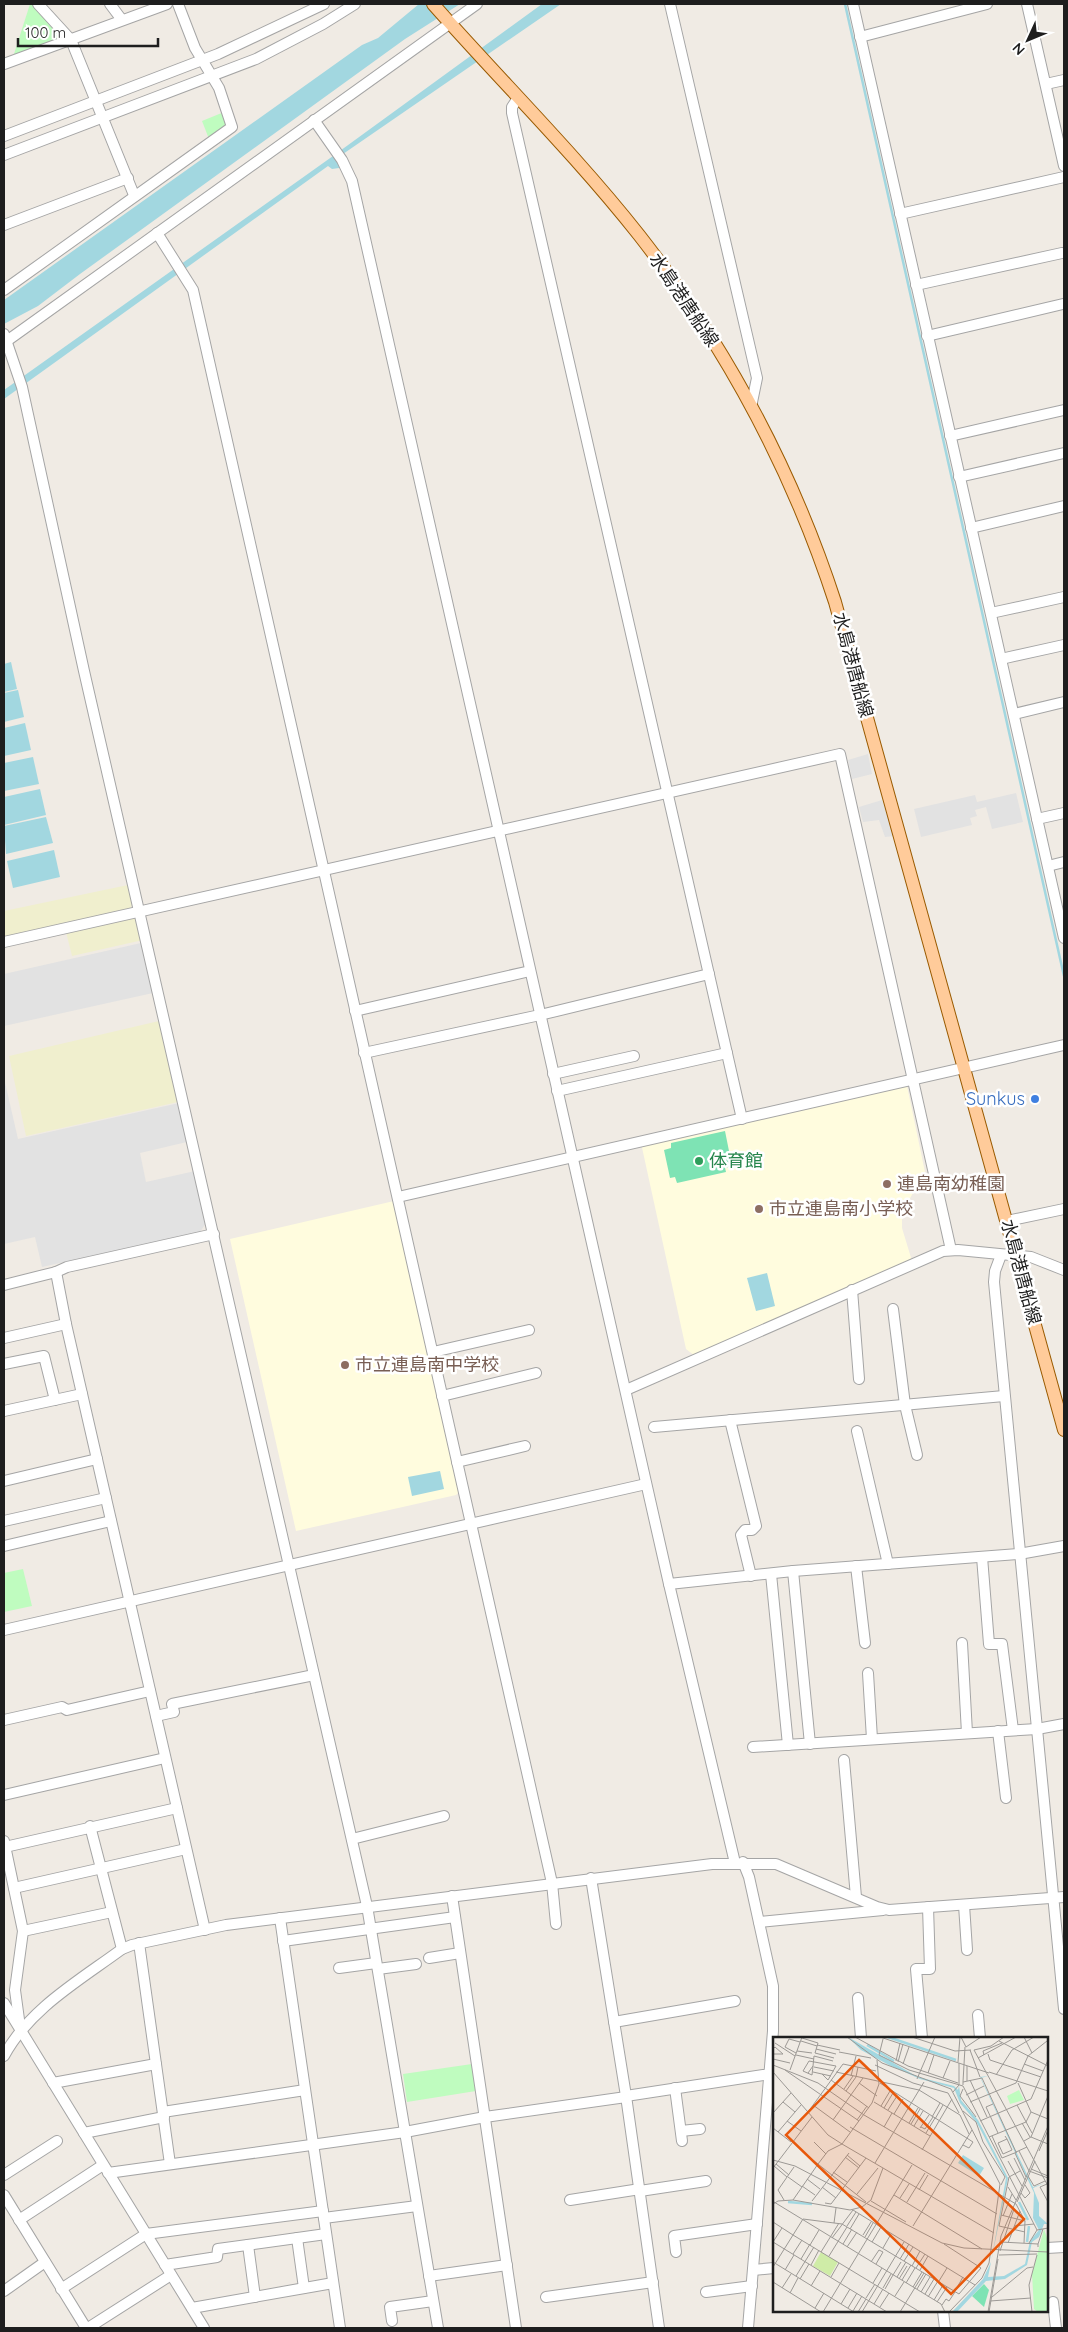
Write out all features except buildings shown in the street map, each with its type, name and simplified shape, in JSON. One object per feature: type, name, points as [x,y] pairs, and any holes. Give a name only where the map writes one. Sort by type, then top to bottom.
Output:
[{"type":"main road","name":"水島港唐船線","points":[[433,4],[612,203],[650,250],[711,337],[751,407],[799,508],[835,602],[1064,1430]]},
{"type":"street","points":[[38,4],[71,40],[134,195]]},
{"type":"street","points":[[110,4],[122,20]]},
{"type":"street","points":[[4,64],[167,4]]},
{"type":"street","points":[[4,290],[134,195],[232,127],[219,88],[196,48],[178,4]]},
{"type":"street","points":[[4,136],[246,42],[324,4]]},
{"type":"street","points":[[4,155],[212,77],[292,41],[355,4]]},
{"type":"street","points":[[438,2328],[367,1906],[141,912],[84,671],[21,382],[5,339],[314,120],[447,20],[477,4]]},
{"type":"street","points":[[670,4],[757,378],[751,407]]},
{"type":"street","points":[[853,4],[1037,819],[1062,917],[1064,938]]},
{"type":"street","points":[[860,37],[987,4]]},
{"type":"street","points":[[1027,4],[1046,84],[1060,124],[1064,166]]},
{"type":"street","points":[[1046,84],[1064,80]]},
{"type":"street","points":[[518,98],[512,107],[512,113],[742,1119]]},
{"type":"street","points":[[314,120],[339,156],[352,181],[669,1584],[739,1862],[750,1877],[773,1986],[770,2074],[748,2328]]},
{"type":"street","points":[[900,214],[1064,177]]},
{"type":"street","points":[[4,225],[128,178]]},
{"type":"street","points":[[157,233],[181,268],[193,290],[552,1883],[556,1924]]},
{"type":"street","points":[[916,285],[1062,253]]},
{"type":"street","points":[[927,336],[1063,304]]},
{"type":"street","points":[[950,436],[1064,410]]},
{"type":"street","points":[[960,477],[1064,453]]},
{"type":"street","points":[[971,528],[1064,506]]},
{"type":"street","points":[[991,613],[1064,597]]},
{"type":"street","points":[[1001,659],[1064,645]]},
{"type":"street","points":[[1014,714],[1064,702]]},
{"type":"street","points":[[4,942],[840,754],[951,1250]]},
{"type":"street","points":[[1037,819],[1064,813]]},
{"type":"street","points":[[1048,866],[1064,862]]},
{"type":"street","points":[[355,1011],[530,970]]},
{"type":"street","points":[[364,1054],[540,1015],[709,974]]},
{"type":"street","points":[[398,1198],[1064,1046]]},
{"type":"street","points":[[557,1092],[727,1053]]},
{"type":"street","points":[[553,1074],[634,1056]]},
{"type":"street","points":[[1007,1221],[1064,1209]]},
{"type":"street","points":[[4,1285],[56,1272],[67,1267],[214,1234]]},
{"type":"street","points":[[626,1390],[943,1251],[951,1250],[1042,1260],[1064,1270]]},
{"type":"street","points":[[1001,1255],[995,1271],[994,1282],[1037,1729],[1059,1898],[1064,2009]]},
{"type":"street","points":[[56,1272],[66,1324],[205,1930]]},
{"type":"street","points":[[852,1290],[859,1379]]},
{"type":"street","points":[[894,1308],[905,1405],[917,1455]]},
{"type":"street","points":[[4,1338],[66,1324]]},
{"type":"street","points":[[433,1352],[528,1330]]},
{"type":"street","points":[[4,1364],[44,1356],[55,1400]]},
{"type":"street","points":[[442,1396],[536,1373]]},
{"type":"street","points":[[4,1411],[82,1394]]},
{"type":"street","points":[[654,1427],[1004,1396]]},
{"type":"street","points":[[730,1420],[756,1526],[752,1530],[745,1530],[741,1535],[751,1576]]},
{"type":"street","points":[[857,1431],[888,1564]]},
{"type":"street","points":[[457,1462],[525,1446]]},
{"type":"street","points":[[4,1481],[97,1459]]},
{"type":"street","points":[[4,1630],[646,1484]]},
{"type":"street","points":[[4,1521],[106,1498]]},
{"type":"street","points":[[4,1546],[111,1521]]},
{"type":"street","points":[[669,1584],[793,1571],[1019,1554],[1064,1546]]},
{"type":"street","points":[[982,1556],[989,1644],[1002,1644],[1013,1730]]},
{"type":"street","points":[[856,1566],[865,1643]]},
{"type":"street","points":[[793,1571],[810,1744]]},
{"type":"street","points":[[771,1574],[788,1745]]},
{"type":"street","points":[[962,1644],[967,1733]]},
{"type":"street","points":[[868,1673],[872,1739]]},
{"type":"street","points":[[156,1716],[174,1712],[172,1704],[314,1674]]},
{"type":"street","points":[[4,1720],[62,1707],[67,1710],[150,1691]]},
{"type":"street","points":[[753,1747],[1037,1729],[1064,1724]]},
{"type":"street","points":[[998,1731],[1006,1798]]},
{"type":"street","points":[[4,1795],[165,1758]]},
{"type":"street","points":[[844,1760],[856,1898]]},
{"type":"street","points":[[20,2030],[15,1990],[23,1931],[4,1844],[176,1808]]},
{"type":"street","points":[[352,1840],[444,1816]]},
{"type":"street","points":[[90,1826],[122,1949]]},
{"type":"street","points":[[14,1888],[186,1849]]},
{"type":"street","points":[[4,2056],[20,2030],[38,2013],[122,1949],[139,1943],[205,1930],[367,1906],[739,1862],[776,1864],[888,1910]]},
{"type":"street","points":[[591,1878],[626,2096],[660,2328]]},
{"type":"street","points":[[452,1896],[516,2328]]},
{"type":"street","points":[[759,1922],[888,1910],[1059,1898]]},
{"type":"street","points":[[964,1905],[968,1950]]},
{"type":"street","points":[[922,2037],[916,1969],[930,1969],[928,1907]]},
{"type":"street","points":[[23,1931],[112,1912]]},
{"type":"street","points":[[283,1941],[455,1917]]},
{"type":"street","points":[[280,1918],[340,2328]]},
{"type":"street","points":[[139,1943],[170,2164]]},
{"type":"street","points":[[429,1958],[460,1953]]},
{"type":"street","points":[[339,1968],[416,1964]]},
{"type":"street","points":[[858,1998],[861,2037]]},
{"type":"street","points":[[614,2022],[735,2001]]},
{"type":"street","points":[[4,2005],[204,2328]]},
{"type":"street","points":[[978,2015],[980,2037]]},
{"type":"street","points":[[53,2083],[156,2064]]},
{"type":"street","points":[[19,2220],[106,2169],[170,2164],[405,2132],[485,2117],[770,2074]]},
{"type":"street","points":[[675,2088],[682,2136],[700,2128]]},
{"type":"street","points":[[84,2133],[164,2114],[305,2090]]},
{"type":"street","points":[[4,2174],[57,2142]]},
{"type":"street","points":[[570,2200],[706,2181]]},
{"type":"street","points":[[4,2195],[87,2328],[171,2275]]},
{"type":"street","points":[[61,2289],[146,2234],[417,2206]]},
{"type":"street","points":[[676,2252],[674,2236],[757,2224]]},
{"type":"street","points":[[165,2265],[217,2257],[218,2248],[326,2234]]},
{"type":"street","points":[[297,2238],[304,2288]]},
{"type":"street","points":[[248,2245],[255,2297]]},
{"type":"street","points":[[1048,2248],[1064,2247]]},
{"type":"street","points":[[4,2291],[45,2262]]},
{"type":"street","points":[[429,2276],[506,2265]]},
{"type":"street","points":[[753,2270],[773,2268]]},
{"type":"street","points":[[546,2298],[653,2282]]},
{"type":"street","points":[[192,2308],[333,2283]]},
{"type":"street","points":[[706,2292],[752,2286]]},
{"type":"street","points":[[392,2321],[390,2307],[433,2301]]},
{"type":"street","points":[[1053,2302],[1056,2328]]},
{"type":"street","points":[[942,2312],[945,2328]]},
{"type":"shaded area","points":[[868,754],[872,774],[852,779],[848,760]]},
{"type":"shaded area","points":[[1016,793],[1023,822],[992,829],[986,807],[975,810],[977,816],[970,818],[972,825],[921,837],[914,809],[975,795],[977,802]]},
{"type":"shaded area","points":[[882,800],[894,836],[885,837],[879,820],[863,822],[859,807]]},
{"type":"shaded area","points":[[141,943],[153,993],[4,1026],[4,974]]},
{"type":"shaded area","points":[[4,1078],[18,1139],[179,1103],[187,1142],[140,1153],[146,1182],[195,1171],[206,1223],[200,1232],[42,1267],[35,1237],[4,1244]]},
{"type":"shaded area","name":"市立連島南小学校","points":[[907,1086],[925,1172],[905,1207],[902,1217],[902,1228],[912,1261],[695,1356],[686,1349],[641,1143]]},
{"type":"shaded area","name":"市立連島南中学校","points":[[394,1201],[460,1491],[456,1495],[296,1531],[230,1239]]},
{"type":"green space","points":[[30,4],[33,4],[62,35],[61,39],[13,57]]},
{"type":"green space","points":[[224,112],[228,124],[209,139],[202,121]]},
{"type":"green space","points":[[128,885],[133,903],[130,909],[4,937],[4,911]]},
{"type":"green space","points":[[133,917],[138,922],[143,940],[72,956],[66,932]]},
{"type":"green space","points":[[159,1021],[178,1102],[26,1136],[9,1056]]},
{"type":"green space","name":"体育館","points":[[725,1131],[732,1166],[725,1168],[726,1172],[677,1183],[675,1177],[670,1178],[664,1150],[671,1148],[671,1143]]},
{"type":"green space","points":[[23,1569],[32,1606],[4,1612],[4,1573]]},
{"type":"green space","points":[[472,2064],[476,2091],[407,2102],[403,2074]]},
{"type":"water","points":[[419,4],[460,4],[405,39],[38,306],[4,324],[4,300],[362,45],[378,38]]},
{"type":"water","points":[[542,4],[561,4],[343,154],[339,168],[332,169],[328,166],[4,399],[4,390],[333,156]]},
{"type":"water","points":[[11,662],[17,689],[4,692],[4,664]]},
{"type":"water","points":[[18,690],[24,717],[4,722],[4,693]]},
{"type":"water","points":[[25,723],[31,750],[4,756],[4,728]]},
{"type":"water","points":[[33,757],[39,784],[4,791],[4,763]]},
{"type":"water","points":[[40,789],[46,815],[4,825],[4,797]]},
{"type":"water","points":[[46,817],[53,843],[6,854],[4,826]]},
{"type":"water","points":[[54,850],[60,877],[13,888],[7,861]]},
{"type":"water","points":[[767,1273],[775,1306],[756,1311],[747,1278]]},
{"type":"water","points":[[440,1471],[444,1489],[412,1496],[408,1477]]},
{"type":"waterway","points":[[845,4],[1064,976]]},
{"type":"place","name":"Sunkus","points":[[1035,1099]]},
{"type":"place","name":"体育館","points":[[699,1161]]},
{"type":"place","name":"連島南幼稚園","points":[[887,1184]]},
{"type":"place","name":"市立連島南小学校","points":[[759,1209]]},
{"type":"place","name":"市立連島南中学校","points":[[345,1365]]}]
